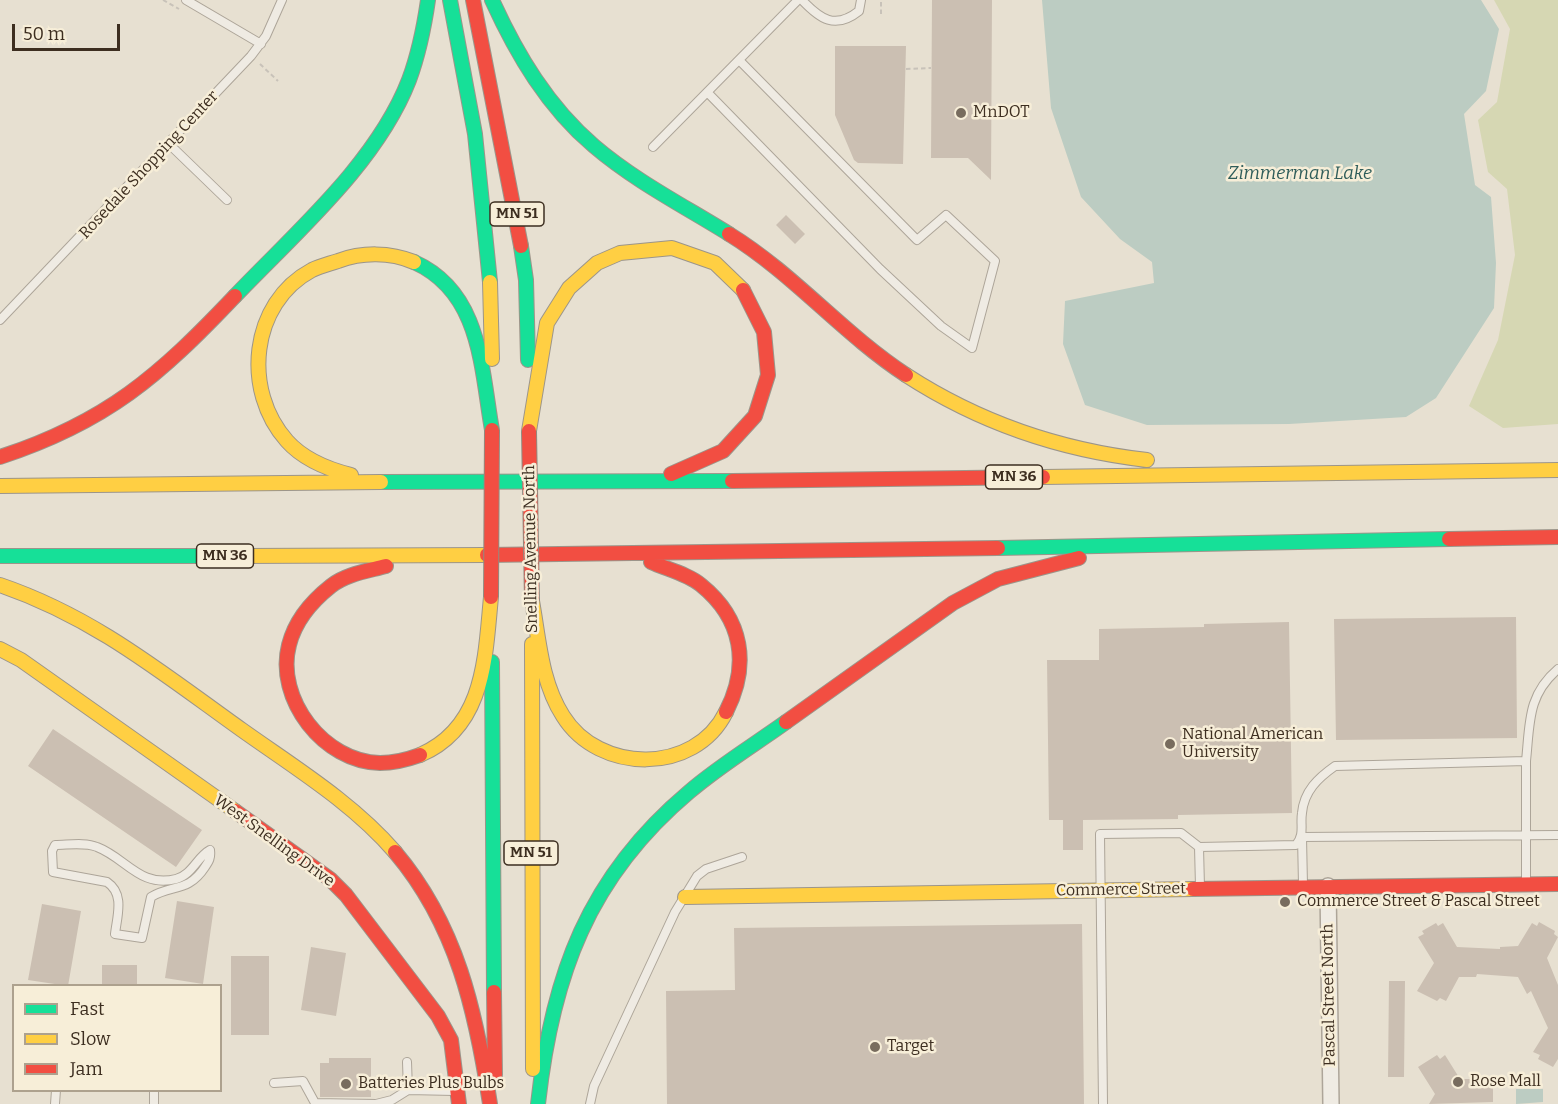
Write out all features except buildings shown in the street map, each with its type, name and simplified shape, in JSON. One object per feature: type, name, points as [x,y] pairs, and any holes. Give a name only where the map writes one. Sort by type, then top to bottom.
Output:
[{"type":"main road","points":[[0,457],[53,438],[105,411],[165,367],[352,174],[384,130],[403,93],[420,49],[428,0]]},
{"type":"main road","name":"MN 51","points":[[450,0],[468,90],[488,239],[492,430],[495,1104]]},
{"type":"main road","name":"Snelling Avenue North","points":[[473,0],[522,249],[526,302],[532,601],[535,1104]]},
{"type":"main road","points":[[492,0],[529,70],[551,101],[594,146],[652,188],[764,257],[887,363],[946,400],[1032,436],[1105,455],[1204,464],[1413,471]]},
{"type":"main road","points":[[366,131],[403,93]]},
{"type":"main road","points":[[529,431],[547,321],[568,288],[583,273],[606,258],[634,249],[674,249],[712,262],[730,274],[744,289],[762,321],[770,362],[762,400],[743,434],[711,460],[672,474],[615,483]]},
{"type":"main road","points":[[370,482],[319,465],[303,456],[277,429],[259,390],[256,364],[265,324],[286,291],[316,268],[335,260],[356,256],[393,255],[411,260],[441,278],[465,308],[473,329],[492,430]]},
{"type":"main road","points":[[0,457],[58,425],[98,397]]},
{"type":"main road","name":"MN 36","points":[[0,486],[370,482],[615,483],[1558,470]]},
{"type":"main road","name":"MN 36","points":[[0,556],[626,555],[1558,537]]},
{"type":"main road","points":[[1509,538],[1558,543]]},
{"type":"main road","points":[[535,1104],[546,1030],[556,991],[574,943],[601,892],[623,860],[651,826],[690,791],[932,617],[998,579],[1053,563],[1094,555],[1230,542]]},
{"type":"main road","points":[[532,601],[553,698],[574,731],[597,748],[624,759],[656,761],[690,750],[705,740],[733,705],[742,662],[737,631],[729,613],[718,598],[690,575],[676,568],[626,555]]},
{"type":"main road","points":[[450,556],[390,565],[355,574],[331,586],[308,606],[293,628],[289,641],[286,671],[291,697],[298,712],[315,734],[346,755],[372,762],[414,758],[429,752],[445,741],[458,728],[476,697],[482,678],[491,597]]},
{"type":"main road","points":[[0,585],[45,601],[107,632],[330,794],[382,837],[428,895],[461,961],[472,996],[490,1104]]},
{"type":"main road","name":"West Snelling Drive","points":[[0,649],[21,660],[330,879],[346,895],[438,1016],[451,1040],[459,1097]]},
{"type":"main road","name":"Commerce Street","points":[[685,897],[1558,884]]},
{"type":"street","name":"Pascal Street North","points":[[1328,886],[1331,1104]]},
{"type":"lane","points":[[186,0],[261,44]]},
{"type":"lane","name":"Rosedale Shopping Center","points":[[0,320],[251,56],[261,44],[282,0]]},
{"type":"lane","points":[[653,147],[800,0],[819,18],[832,21],[849,19],[859,11],[861,0]]},
{"type":"lane","points":[[708,93],[880,269],[941,326],[972,348],[995,261],[946,215],[917,240],[739,60]]},
{"type":"lane","points":[[169,144],[227,200]]},
{"type":"lane","points":[[1526,884],[1526,761],[1532,704],[1544,681],[1558,669]]},
{"type":"lane","points":[[1304,887],[1302,812],[1309,791],[1318,778],[1335,766],[1526,761]]},
{"type":"lane","points":[[1103,1104],[1100,834],[1180,833],[1199,847],[1296,845],[1302,837]]},
{"type":"lane","points":[[1302,837],[1558,835]]},
{"type":"lane","points":[[55,845],[88,845],[98,847],[144,879],[175,879],[192,869],[202,854],[210,850],[211,858],[199,876],[189,884],[151,897],[141,938],[115,934],[119,901],[113,886],[107,882],[59,875],[53,872],[52,866],[52,851],[55,845]]},
{"type":"lane","points":[[1199,847],[1200,889]]},
{"type":"lane","points":[[590,1104],[594,1086],[675,912],[697,876],[706,869],[742,857]]},
{"type":"lane","points":[[407,1062],[408,1090]]},
{"type":"lane","points":[[274,1083],[303,1081],[315,1103],[386,1103],[408,1090],[459,1097]]},
{"type":"path","points":[[163,0],[182,11]]},
{"type":"path","points":[[881,0],[881,14]]},
{"type":"path","points":[[251,56],[278,81]]},
{"type":"path","points":[[906,69],[931,68]]},
{"type":"green space","points":[[1494,0],[1558,0],[1558,424],[1503,428],[1469,406],[1498,340],[1515,255],[1507,189],[1488,172],[1478,120],[1497,102],[1510,29]]},
{"type":"water","name":"Zimmerman Lake","points":[[1042,0],[1481,0],[1499,29],[1486,91],[1464,114],[1475,185],[1491,197],[1496,263],[1494,308],[1436,398],[1406,417],[1289,424],[1147,425],[1085,405],[1063,344],[1065,301],[1154,283],[1152,262],[1120,239],[1081,197],[1051,108]]},
{"type":"water","points":[[1516,1089],[1543,1089],[1543,1102],[1516,1104]]},
{"type":"traffic: fast","points":[[235,296],[332,196],[377,140],[395,111],[409,80],[421,40],[428,0]]},
{"type":"traffic: fast","points":[[450,0],[475,134],[490,282]]},
{"type":"traffic: fast","points":[[492,0],[512,41],[535,79],[577,131],[626,171],[729,234]]},
{"type":"traffic: fast","points":[[521,246],[526,280],[528,360]]},
{"type":"traffic: fast","points":[[414,262],[436,275],[453,292],[465,312],[480,357],[492,430]]},
{"type":"traffic: fast","points":[[381,482],[732,481]]},
{"type":"traffic: fast","points":[[998,548],[1449,539]]},
{"type":"traffic: fast","points":[[0,556],[240,556]]},
{"type":"traffic: fast","points":[[492,662],[494,992]]},
{"type":"traffic: fast","points":[[538,1104],[544,1057],[565,971],[581,932],[601,894],[625,859],[654,825],[689,792],[724,764],[786,722]]},
{"type":"traffic: slow","points":[[529,431],[547,323],[569,288],[597,263],[620,253],[672,248],[715,263],[743,290]]},
{"type":"traffic: slow","points":[[351,475],[308,459],[287,441],[273,421],[263,398],[259,374],[259,349],[265,325],[276,304],[291,285],[312,270],[347,258],[366,255],[395,256],[414,262]]},
{"type":"traffic: slow","points":[[490,282],[492,359]]},
{"type":"traffic: slow","points":[[906,375],[962,407],[1021,432],[1083,449],[1147,460]]},
{"type":"traffic: slow","points":[[1043,477],[1558,470]]},
{"type":"traffic: slow","points":[[0,486],[381,482]]},
{"type":"traffic: slow","points":[[240,556],[487,555]]},
{"type":"traffic: slow","points":[[0,585],[66,613],[126,648],[322,786],[361,817],[395,852]]},
{"type":"traffic: slow","points":[[420,755],[441,743],[458,727],[469,709],[478,688],[483,666],[491,597]]},
{"type":"traffic: slow","points":[[532,601],[545,675],[556,703],[563,716],[579,735],[599,749],[622,757],[646,759],[670,756],[693,747],[712,733],[726,712]]},
{"type":"traffic: slow","points":[[532,644],[533,1069]]},
{"type":"traffic: slow","points":[[0,649],[21,660],[235,811]]},
{"type":"traffic: slow","points":[[685,897],[1193,889]]},
{"type":"traffic: jam","points":[[473,0],[521,246]]},
{"type":"traffic: jam","points":[[729,234],[775,267],[860,341],[906,375]]},
{"type":"traffic: jam","points":[[671,474],[723,451],[755,416],[768,375],[764,332],[743,290]]},
{"type":"traffic: jam","points":[[0,457],[71,428],[101,412],[129,393],[181,350],[235,296]]},
{"type":"traffic: jam","points":[[491,597],[492,430]]},
{"type":"traffic: jam","points":[[529,431],[532,601]]},
{"type":"traffic: jam","points":[[732,481],[1043,477]]},
{"type":"traffic: jam","points":[[1449,539],[1558,537]]},
{"type":"traffic: jam","points":[[487,555],[998,548]]},
{"type":"traffic: jam","points":[[786,722],[953,603],[998,579],[1079,558]]},
{"type":"traffic: jam","points":[[651,562],[696,581],[715,598],[734,628],[740,660],[734,694],[726,712]]},
{"type":"traffic: jam","points":[[386,566],[357,573],[337,582],[317,598],[305,612],[295,628],[289,645],[287,666],[289,686],[308,724],[340,752],[359,760],[380,763],[400,761],[420,755]]},
{"type":"traffic: jam","points":[[235,811],[330,879],[346,895],[438,1016],[451,1040],[459,1104]]},
{"type":"traffic: jam","points":[[395,852],[434,909],[449,940],[470,1003],[490,1104]]},
{"type":"traffic: jam","points":[[1193,889],[1558,884]]},
{"type":"traffic: jam","points":[[494,992],[495,1075]]},
{"type":"place","name":"MnDOT","points":[[961,113]]},
{"type":"place","name":"National American University","points":[[1170,744]]},
{"type":"place","name":"Commerce Street & Pascal Street","points":[[1285,902]]},
{"type":"place","name":"Target","points":[[875,1047]]},
{"type":"place","name":"Rose Mall","points":[[1458,1082]]},
{"type":"place","name":"Batteries Plus Bulbs","points":[[346,1084]]}]
